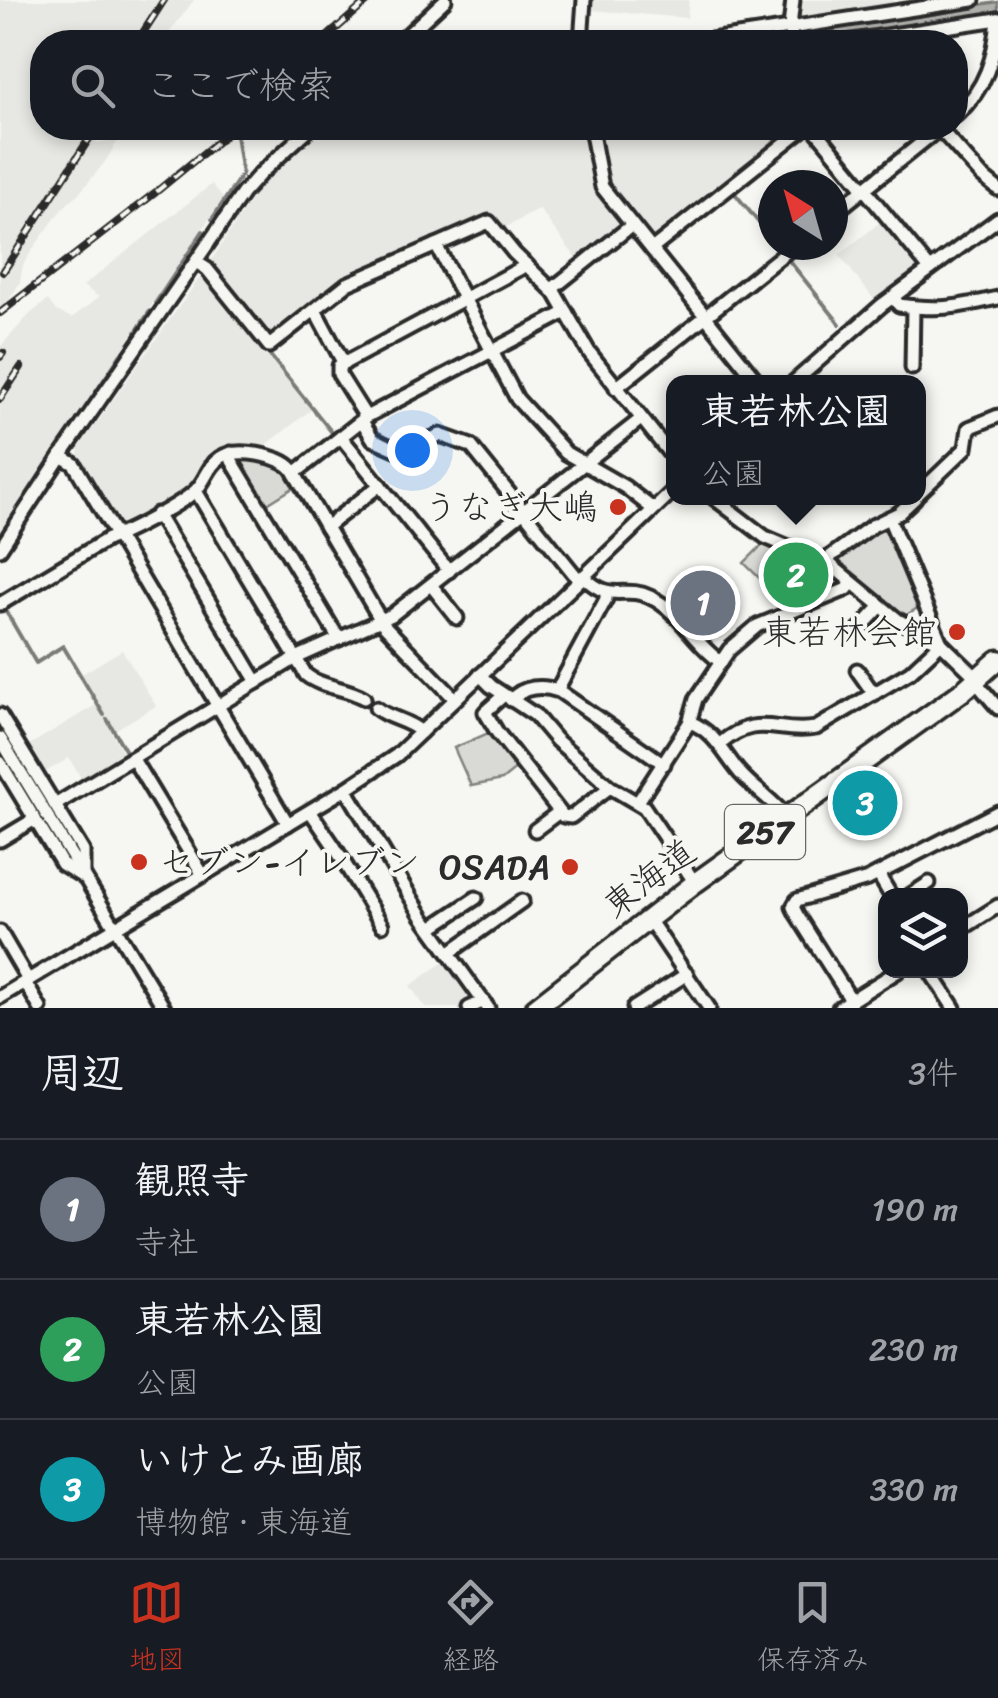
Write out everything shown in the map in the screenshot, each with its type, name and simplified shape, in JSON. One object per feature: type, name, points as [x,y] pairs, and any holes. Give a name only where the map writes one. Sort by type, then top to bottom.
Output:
[{"type":"highway","name":"東海道","points":[[535,1008],[648,918],[976,681],[998,660]]},
{"type":"street","points":[[413,30],[445,0]]},
{"type":"street","points":[[582,30],[584,0]]},
{"type":"street","points":[[792,0],[792,30]]},
{"type":"street","points":[[813,30],[973,0]]},
{"type":"street","points":[[925,30],[998,19],[988,72],[968,102]]},
{"type":"street","points":[[0,550],[254,180],[297,140]]},
{"type":"street","points":[[593,140],[600,181],[752,375]]},
{"type":"street","points":[[652,249],[789,140]]},
{"type":"street","points":[[824,140],[930,269]]},
{"type":"street","points":[[848,202],[924,140]]},
{"type":"street","points":[[950,140],[998,189]]},
{"type":"street","points":[[802,375],[893,296],[998,219]]},
{"type":"street","points":[[196,262],[269,346],[347,284],[489,222],[552,290],[588,352],[666,449]]},
{"type":"street","points":[[552,290],[632,225]]},
{"type":"street","points":[[436,245],[517,399],[566,453],[625,486],[652,510]]},
{"type":"street","points":[[616,388],[776,260]]},
{"type":"street","points":[[527,265],[339,366],[339,374],[373,439],[400,451],[440,434],[471,446],[581,578],[606,592],[650,597],[680,620],[720,662]]},
{"type":"street","points":[[893,296],[899,304],[942,309],[998,298]]},
{"type":"street","points":[[912,307],[912,368]]},
{"type":"street","points":[[315,310],[344,364]]},
{"type":"street","points":[[294,473],[364,419],[566,312]]},
{"type":"street","points":[[926,487],[966,448],[969,428],[998,416]]},
{"type":"street","points":[[55,805],[296,658],[392,615],[641,418]]},
{"type":"street","points":[[341,437],[448,571]]},
{"type":"street","points":[[231,453],[232,461],[339,639]]},
{"type":"street","points":[[0,604],[196,491],[212,465],[224,456],[231,453],[283,460],[381,620],[455,699]]},
{"type":"street","points":[[62,456],[74,464],[288,824]]},
{"type":"street","points":[[326,527],[380,485]]},
{"type":"street","points":[[196,491],[312,680],[364,698]]},
{"type":"street","points":[[0,997],[397,755],[666,497]]},
{"type":"street","points":[[723,505],[765,538],[828,564],[898,620],[941,644],[998,708]]},
{"type":"street","points":[[828,564],[831,556],[907,505]]},
{"type":"street","points":[[157,514],[257,682]]},
{"type":"street","points":[[889,518],[941,644]]},
{"type":"street","points":[[638,802],[690,722],[696,699],[729,650],[757,626],[847,589],[852,582]]},
{"type":"street","points":[[431,585],[457,618]]},
{"type":"street","points":[[557,690],[606,599],[606,592]]},
{"type":"street","points":[[856,633],[881,606]]},
{"type":"street","points":[[720,744],[740,730],[756,725],[816,728],[910,672],[941,644]]},
{"type":"street","points":[[856,670],[874,694]]},
{"type":"street","points":[[480,675],[534,715],[556,740],[610,787],[647,810],[695,883]]},
{"type":"street","points":[[610,787],[571,817],[563,816],[485,712],[526,689],[557,690],[664,764]]},
{"type":"street","points":[[376,708],[421,732]]},
{"type":"street","points":[[0,715],[84,854],[83,876]]},
{"type":"street","points":[[690,722],[720,744],[741,774],[786,818]]},
{"type":"street","points":[[0,738],[164,1008]]},
{"type":"street","points":[[133,759],[203,875]]},
{"type":"street","points":[[0,762],[62,864],[83,876]]},
{"type":"street","points":[[346,789],[431,928],[486,1005],[469,1008]]},
{"type":"street","points":[[310,811],[382,924]]},
{"type":"street","points":[[536,830],[560,812]]},
{"type":"street","points":[[857,1002],[793,907],[797,900],[868,879],[998,812]]},
{"type":"street","points":[[0,840],[35,819]]},
{"type":"street","points":[[878,874],[886,888]]},
{"type":"street","points":[[921,888],[929,883]]},
{"type":"street","points":[[431,928],[476,898]]},
{"type":"street","points":[[449,954],[522,901]]},
{"type":"street","points":[[968,925],[998,906]]},
{"type":"street","points":[[648,918],[706,1007]]},
{"type":"street","points":[[0,932],[40,1008]]},
{"type":"street","points":[[634,1008],[687,974]]},
{"type":"street","points":[[839,1008],[857,1002],[888,978]]},
{"type":"street","points":[[935,978],[954,1008]]},
{"type":"shaded area","points":[[0,0],[194,0],[171,30],[30,30],[30,140],[118,140],[105,162],[62,209],[32,250],[23,265],[20,282],[0,315]]},
{"type":"shaded area","points":[[591,0],[689,0],[687,18],[591,10]]},
{"type":"shaded area","points":[[798,0],[894,0],[894,8],[799,23]]},
{"type":"shaded area","points":[[998,2],[998,13],[885,30],[816,30]]},
{"type":"shaded area","points":[[309,140],[586,140],[593,183],[623,228],[580,263],[539,209],[501,230],[490,217],[345,280],[271,339],[209,264],[260,186]]},
{"type":"shaded area","points":[[600,140],[778,140],[655,238],[651,238],[609,184]]},
{"type":"shaded area","points":[[212,184],[223,198],[0,533],[0,347],[48,300],[56,311],[72,318],[99,297],[83,286]]},
{"type":"shaded area","points":[[883,220],[921,270],[877,303],[843,260],[848,260],[848,248]]},
{"type":"shaded area","points":[[203,273],[312,409],[260,450],[221,451],[208,462],[192,487],[127,526],[120,524],[78,455],[79,448]]},
{"type":"shaded area","points":[[240,458],[279,465],[296,486],[264,506],[237,462]]},
{"type":"shaded area","points":[[881,528],[888,528],[919,604],[905,616],[838,562],[840,556]]},
{"type":"shaded area","points":[[765,542],[828,568],[847,583],[792,610],[744,563]]},
{"type":"shaded area","points":[[122,650],[156,706],[111,732],[126,758],[84,783],[69,758],[42,774],[26,747],[99,703],[82,674]]},
{"type":"shaded area","points":[[493,731],[517,768],[502,780],[471,786],[454,748]]},
{"type":"shaded area","points":[[448,959],[475,1002],[459,1008],[426,1008],[410,986]]},
{"type":"waterway","points":[[402,30],[433,0]]},
{"type":"waterway","points":[[212,219],[242,174],[237,140]]},
{"type":"waterway","points":[[769,149],[780,140]]},
{"type":"waterway","points":[[732,190],[758,222]]},
{"type":"waterway","points":[[156,302],[203,231]]},
{"type":"waterway","points":[[789,260],[840,324]]},
{"type":"waterway","points":[[136,332],[150,311]]},
{"type":"waterway","points":[[0,537],[121,354]]},
{"type":"waterway","points":[[269,354],[334,435]]},
{"type":"waterway","points":[[4,608],[36,663],[63,646],[104,715]]},
{"type":"waterway","points":[[107,719],[128,755]]},
{"type":"railway","points":[[145,30],[164,0]]},
{"type":"railway","points":[[335,30],[369,0]]},
{"type":"railway","points":[[3,272],[88,140]]},
{"type":"railway","points":[[0,313],[219,140]]},
{"type":"railway","points":[[0,357],[3,353]]},
{"type":"railway","points":[[0,399],[21,367]]},
{"type":"place","name":"うなぎ大嶋","points":[[618,507]]},
{"type":"place","name":"東若林公園","points":[[796,575]]},
{"type":"place","name":"観照寺","points":[[703,603]]},
{"type":"place","name":"東若林会館","points":[[957,632]]},
{"type":"place","name":"いけとみ画廊","points":[[865,803]]},
{"type":"place","name":"セブン-イレブン","points":[[139,862]]},
{"type":"place","name":"OSADA","points":[[570,867]]}]
